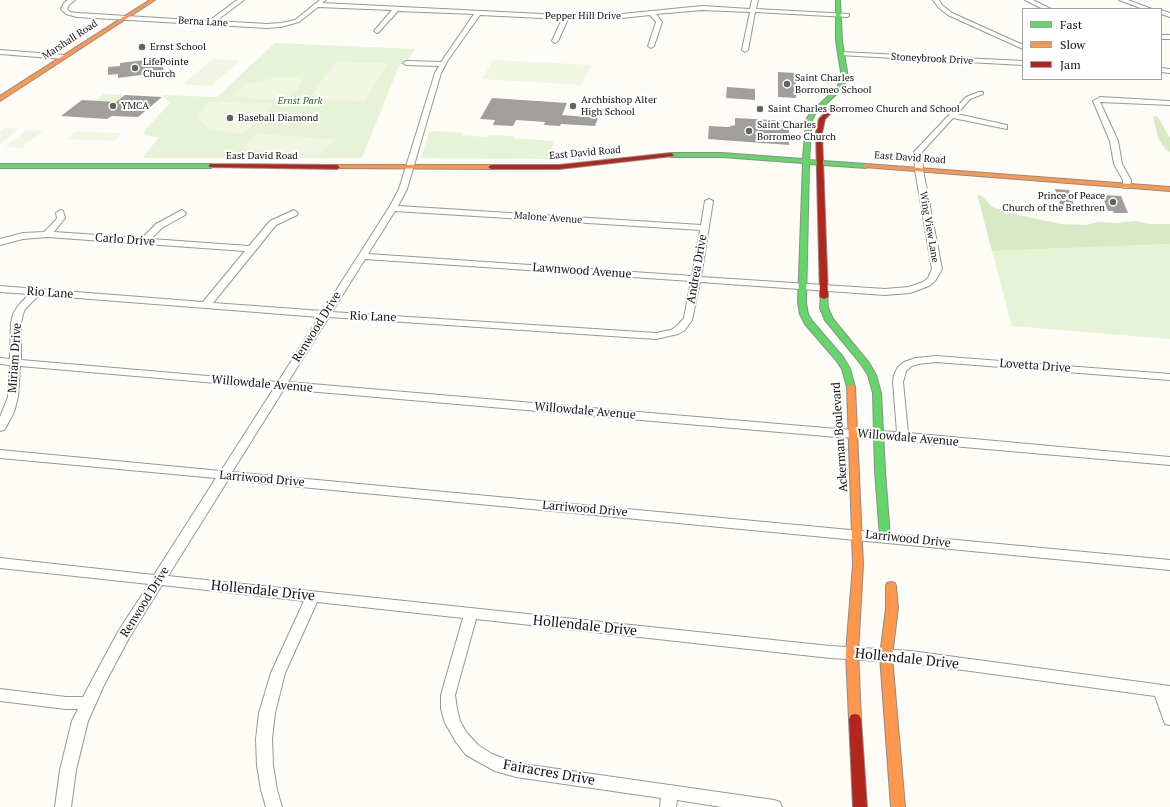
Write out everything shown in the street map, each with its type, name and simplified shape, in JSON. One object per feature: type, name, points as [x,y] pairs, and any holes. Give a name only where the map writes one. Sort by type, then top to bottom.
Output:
[{"type":"street","name":"Berna Lane","points":[[72,0],[64,6],[64,9],[68,12],[81,15],[210,23],[282,25],[301,19],[324,0]]},
{"type":"street","name":"Marshall Road","points":[[0,99],[153,0]]},
{"type":"street","points":[[210,23],[241,0]]},
{"type":"street","points":[[745,50],[755,0]]},
{"type":"street","name":"Ackerman Boulevard","points":[[838,0],[844,17]]},
{"type":"street","name":"Ackerman Boulevard","points":[[847,0],[839,41],[845,78],[838,90],[811,116],[808,127],[802,287],[803,308],[808,322],[840,359],[846,369],[851,384],[857,534],[857,595],[852,653],[860,807]]},
{"type":"street","points":[[936,0],[940,6],[950,14],[1022,47]]},
{"type":"street","points":[[1028,0],[1046,8]]},
{"type":"street","points":[[1122,0],[1146,8]]},
{"type":"street","name":"Pepper Hill Drive","points":[[318,5],[566,17],[608,17],[702,8],[754,10],[844,17]]},
{"type":"street","points":[[377,31],[396,9]]},
{"type":"street","name":"Renwood Drive","points":[[63,807],[68,770],[80,721],[87,703],[124,634],[393,208],[403,189],[442,64],[478,13]]},
{"type":"street","points":[[650,46],[659,22],[652,13]]},
{"type":"street","points":[[555,41],[566,17]]},
{"type":"street","points":[[850,43],[855,65]]},
{"type":"street","points":[[0,52],[64,57]]},
{"type":"street","name":"Stoneybrook Drive","points":[[842,54],[1022,63]]},
{"type":"street","points":[[406,63],[442,64]]},
{"type":"street","name":"Wing View Lane","points":[[802,287],[898,292],[918,288],[932,280],[937,269],[919,167],[918,158],[920,148],[968,98],[981,93]]},
{"type":"street","points":[[1092,94],[1100,99],[1170,103]]},
{"type":"street","points":[[844,96],[822,119],[819,133],[824,308],[829,320],[854,348],[872,375],[877,393],[884,537]]},
{"type":"street","points":[[1100,99],[1096,101],[1114,141],[1118,164],[1127,183],[1170,188]]},
{"type":"street","points":[[951,116],[1004,127]]},
{"type":"street","name":"East David Road","points":[[0,161],[410,165],[565,162],[654,152],[696,150],[743,151],[820,160],[1127,183],[1170,184]]},
{"type":"street","name":"East David Road","points":[[0,166],[201,164]]},
{"type":"street","name":"Andrea Drive","points":[[674,332],[681,328],[689,318],[709,201]]},
{"type":"street","name":"Malone Avenue","points":[[393,208],[704,228]]},
{"type":"street","points":[[47,234],[59,222],[61,218],[60,213]]},
{"type":"street","points":[[144,241],[159,226],[182,213]]},
{"type":"street","points":[[206,305],[274,223],[294,213]]},
{"type":"street","name":"Carlo Drive","points":[[0,242],[23,236],[47,234],[251,249]]},
{"type":"street","name":"Lawnwood Avenue","points":[[362,256],[802,287]]},
{"type":"street","name":"Rio Lane","points":[[0,289],[647,337],[665,335],[674,332]]},
{"type":"street","name":"Miriam Drive","points":[[0,428],[13,397],[16,363],[16,323],[18,314],[21,308],[36,292]]},
{"type":"street","name":"Lovetta Drive","points":[[903,436],[898,375],[908,364],[916,361],[936,359],[1170,377]]},
{"type":"street","name":"Willowdale Avenue","points":[[0,362],[853,434],[903,436],[965,444],[1170,461]]},
{"type":"street","name":"Larriwood Drive","points":[[0,454],[857,534],[1170,565]]},
{"type":"street","name":"Hollendale Drive","points":[[0,563],[471,614],[852,653],[911,657],[1165,691]]},
{"type":"street","points":[[891,586],[892,608],[886,656],[898,807]]},
{"type":"street","points":[[274,807],[268,790],[265,765],[264,739],[267,713],[278,673],[313,597]]},
{"type":"street","name":"Fairacres Drive","points":[[471,614],[448,695],[449,709],[453,723],[461,736],[472,750],[486,759],[501,766],[516,770],[669,800],[774,807]]},
{"type":"street","points":[[1165,691],[1170,719]]},
{"type":"street","points":[[0,695],[66,703],[87,703]]},
{"type":"green space","name":"Ernst Park","points":[[275,43],[415,49],[406,63],[399,66],[362,158],[143,158],[159,137],[144,134],[145,130],[170,103],[162,95],[217,97]]},
{"type":"green space","points":[[213,59],[240,61],[211,86],[183,84]]},
{"type":"green space","points":[[493,60],[591,65],[582,85],[482,79]]},
{"type":"green space","points":[[335,62],[388,63],[365,101],[308,100]]},
{"type":"green space","name":"Baseball Diamond","points":[[278,77],[303,77],[298,89],[286,100],[257,99],[230,95],[247,84]]},
{"type":"green space","points":[[104,94],[124,95],[116,102],[95,101]]},
{"type":"green space","name":"Baseball Diamond","points":[[208,102],[274,103],[265,115],[243,133],[230,133],[208,128],[200,120],[198,114]]},
{"type":"green space","points":[[1157,116],[1170,138],[1170,152],[1166,150],[1158,138],[1153,117]]},
{"type":"green space","points":[[4,128],[19,129],[0,144],[0,131]]},
{"type":"green space","points":[[27,130],[43,131],[21,148],[5,147]]},
{"type":"green space","points":[[75,132],[122,133],[114,141],[66,139]]},
{"type":"green space","points":[[429,132],[464,133],[461,135],[485,137],[490,135],[514,136],[512,138],[554,141],[549,159],[421,158]]},
{"type":"green space","points":[[259,134],[334,139],[320,155],[244,150],[243,148],[255,135]]},
{"type":"green space","points":[[977,194],[983,197],[992,207],[1019,215],[1060,224],[1086,225],[1099,222],[1116,223],[1135,221],[1149,224],[1170,224],[1170,244],[992,251]]},
{"type":"green space","points":[[1170,244],[1170,339],[1012,326],[992,251]]},
{"type":"building","name":"LifePointe Church","points":[[161,58],[164,72],[118,78],[118,74],[108,75],[108,67],[120,66],[120,63]]},
{"type":"building","points":[[778,72],[796,73],[796,98],[778,97]]},
{"type":"building","points":[[727,87],[755,89],[755,100],[726,98]]},
{"type":"building","name":"YMCA","points":[[125,95],[162,97],[138,117],[112,116],[107,119],[61,116],[82,100],[116,102]]},
{"type":"building","name":"Archbishop Alter High School","points":[[492,98],[567,103],[562,115],[598,118],[595,126],[561,124],[560,126],[544,125],[545,122],[516,120],[513,126],[493,125],[495,120],[480,119]]},
{"type":"building","name":"Saint Charles Borromeo Church","points":[[735,118],[789,121],[789,145],[708,139],[709,126],[728,127],[735,125]]},
{"type":"building","points":[[1055,189],[1069,190],[1075,208],[1061,207]]},
{"type":"building","points":[[1102,195],[1121,196],[1128,213],[1114,213],[1113,211],[1108,211]]},
{"type":"traffic: fast","points":[[838,0],[839,41],[845,78],[838,90],[813,113],[809,120],[805,177],[802,303],[804,314],[808,322],[840,359],[846,369],[851,387]]},
{"type":"traffic: fast","points":[[671,155],[722,155],[866,166]]},
{"type":"traffic: fast","points":[[0,166],[211,166]]},
{"type":"traffic: fast","points":[[824,297],[824,308],[829,320],[865,363],[872,375],[877,393],[880,471],[885,537]]},
{"type":"traffic: slow","points":[[0,99],[153,0]]},
{"type":"traffic: slow","points":[[866,166],[1170,189]]},
{"type":"traffic: slow","points":[[337,167],[491,167]]},
{"type":"traffic: slow","points":[[851,387],[858,565],[852,653],[855,719]]},
{"type":"traffic: slow","points":[[891,586],[892,608],[886,656],[898,807]]},
{"type":"traffic: jam","points":[[824,297],[819,133],[822,119],[835,106]]},
{"type":"traffic: jam","points":[[491,167],[559,167],[671,155]]},
{"type":"traffic: jam","points":[[211,166],[337,167]]},
{"type":"traffic: jam","points":[[855,719],[860,807]]},
{"type":"place","name":"Ernst School","points":[[142,47]]},
{"type":"place","name":"LifePointe Church","points":[[135,68]]},
{"type":"place","name":"Saint Charles Borromeo School","points":[[787,84]]},
{"type":"place","name":"YMCA","points":[[113,106]]},
{"type":"place","name":"Archbishop Alter High School","points":[[573,106]]},
{"type":"place","name":"Saint Charles Borromeo Church and School","points":[[760,109]]},
{"type":"place","name":"Baseball Diamond","points":[[230,118]]},
{"type":"place","name":"Saint Charles Borromeo Church","points":[[749,131]]},
{"type":"place","name":"Prince of Peace Church of the Brethren","points":[[1113,202]]}]
